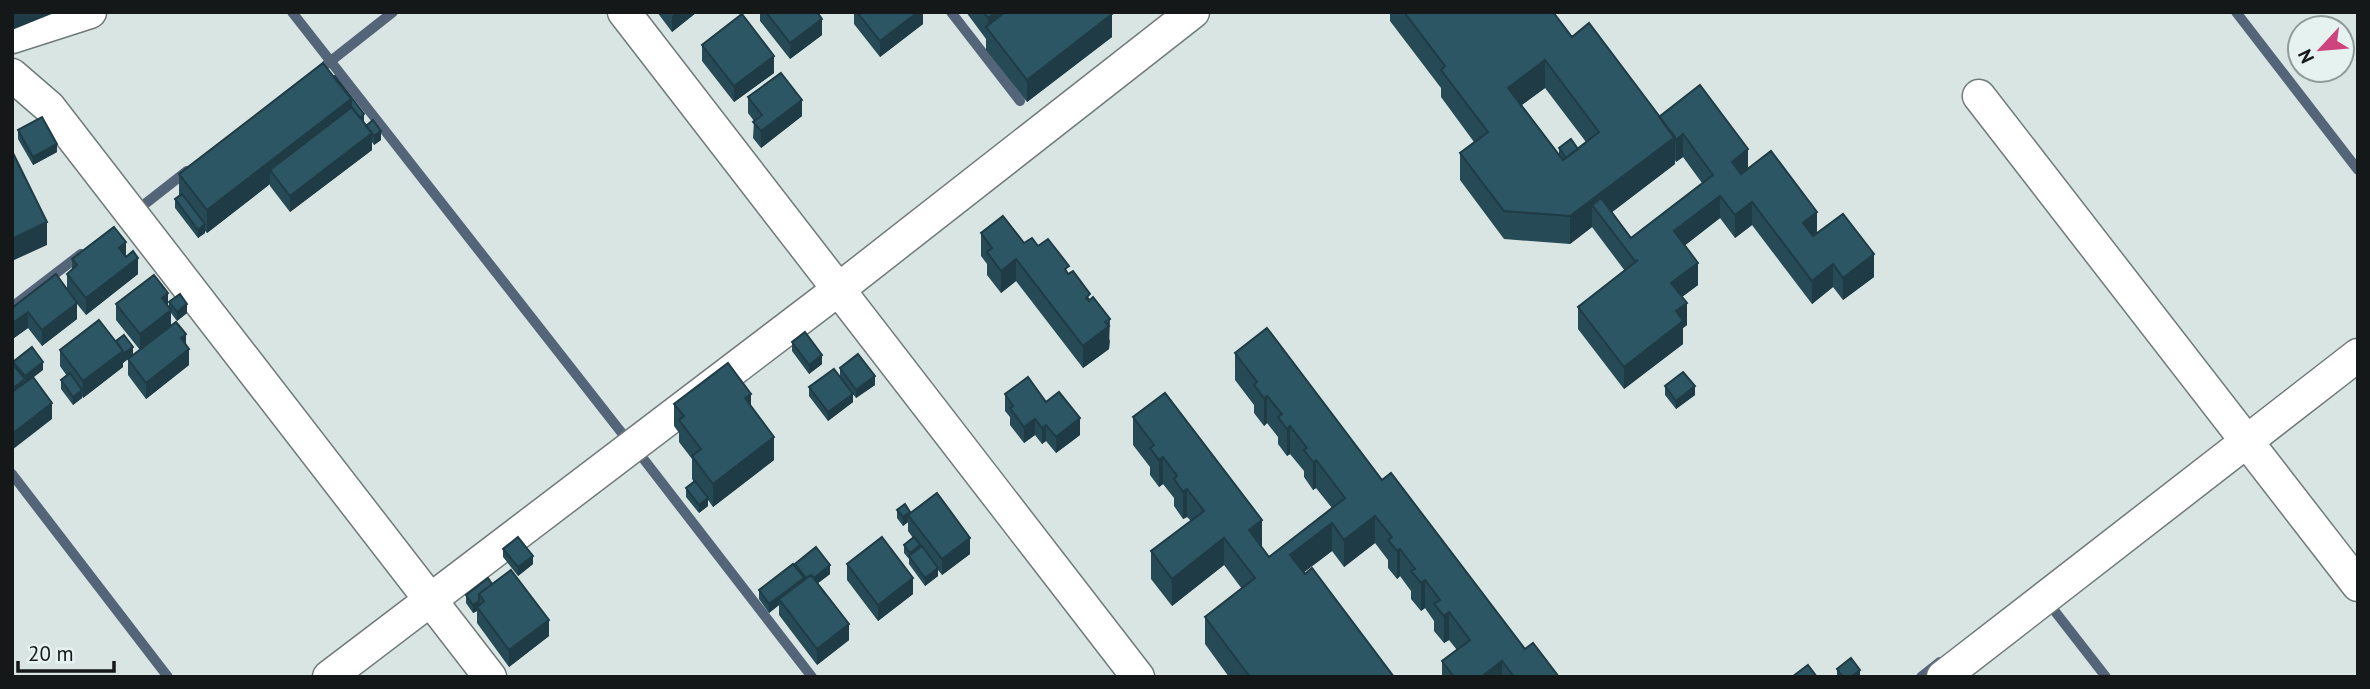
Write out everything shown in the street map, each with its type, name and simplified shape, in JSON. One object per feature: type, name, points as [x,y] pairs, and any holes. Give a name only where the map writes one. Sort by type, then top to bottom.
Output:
[{"type":"street","points":[[12,37],[90,12]]},
{"type":"street","points":[[624,12],[1138,677]]},
{"type":"street","points":[[329,677],[429,598],[839,289],[1193,12]]},
{"type":"street","points":[[12,75],[49,107],[490,677]]},
{"type":"street","points":[[1979,96],[2358,584]]},
{"type":"street","points":[[1943,677],[2358,355]]},
{"type":"building","points":[[766,12],[817,12],[822,19],[790,43]]},
{"type":"building","points":[[857,12],[918,12],[880,41]]},
{"type":"building","points":[[983,12],[996,12],[988,18]]},
{"type":"building","points":[[1005,12],[1112,14],[1027,80],[986,27]]},
{"type":"building","points":[[1404,12],[1553,12],[1572,37],[1589,23],[1675,137],[1570,216],[1504,211],[1460,153],[1488,132],[1441,70],[1445,66]],"holes":[[[1545,60],[1599,132],[1563,160],[1508,88]]]},
{"type":"building","points":[[742,14],[774,56],[734,86],[702,45]]},
{"type":"building","points":[[323,63],[351,99],[207,210],[179,174]]},
{"type":"building","points":[[781,73],[802,100],[761,131],[753,122],[762,115],[748,97]]},
{"type":"building","points":[[335,76],[364,114],[360,118],[351,107],[351,99]]},
{"type":"building","points":[[1700,85],[1748,149],[1732,162],[1741,174],[1771,151],[1817,212],[1803,223],[1813,236],[1843,214],[1874,254],[1843,278],[1833,264],[1812,281],[1752,202],[1735,215],[1720,196],[1674,231],[1698,263],[1671,283],[1687,303],[1676,311],[1683,321],[1624,367],[1578,307],[1638,260],[1635,261],[1592,205],[1601,198],[1631,238],[1713,175],[1683,134],[1676,140],[1659,117]]},
{"type":"building","points":[[352,107],[372,133],[290,196],[270,170]]},
{"type":"building","points":[[42,117],[57,144],[33,157],[18,130]]},
{"type":"building","points":[[373,120],[381,131],[374,136],[366,126]]},
{"type":"building","points":[[1571,139],[1578,149],[1566,158],[1559,148]]},
{"type":"building","points":[[12,151],[47,222],[12,239]]},
{"type":"building","points":[[182,194],[205,224],[198,230],[175,199]]},
{"type":"building","points":[[1003,216],[1024,243],[1032,238],[1038,246],[1048,239],[1069,266],[1065,269],[1068,274],[1073,271],[1090,294],[1086,298],[1089,301],[1093,297],[1110,319],[1105,322],[1109,326],[1083,346],[1016,259],[1001,271],[987,252],[992,248],[981,233]]},
{"type":"building","points":[[114,227],[126,242],[119,248],[126,257],[133,251],[138,258],[86,298],[67,274],[77,265],[72,259]]},
{"type":"building","points":[[56,274],[77,303],[42,330],[28,312],[14,322],[12,308]]},
{"type":"building","points":[[154,275],[168,293],[162,298],[171,310],[140,334],[116,304]]},
{"type":"building","points":[[180,294],[187,304],[177,312],[169,302]]},
{"type":"building","points":[[99,320],[123,351],[83,381],[60,350]]},
{"type":"building","points":[[176,322],[186,334],[181,338],[189,349],[146,383],[128,359]]},
{"type":"building","points":[[1267,328],[1382,480],[1391,473],[1525,649],[1533,643],[1559,677],[1514,677],[1502,661],[1481,677],[1454,677],[1442,661],[1470,640],[1449,612],[1444,616],[1434,604],[1440,600],[1425,580],[1421,583],[1411,571],[1415,569],[1400,549],[1397,551],[1388,540],[1392,537],[1375,516],[1344,540],[1332,523],[1290,555],[1305,574],[1312,568],[1394,677],[1250,677],[1205,617],[1255,578],[1224,538],[1172,579],[1151,551],[1204,511],[1187,489],[1183,492],[1174,479],[1177,476],[1163,457],[1159,460],[1150,448],[1154,445],[1133,417],[1165,393],[1262,520],[1249,530],[1269,557],[1345,498],[1316,460],[1313,462],[1304,450],[1307,448],[1290,426],[1287,429],[1278,417],[1282,414],[1267,396],[1264,398],[1254,385],[1257,382],[1235,353]]},
{"type":"building","points":[[805,332],[822,355],[809,365],[792,342]]},
{"type":"building","points":[[124,335],[133,347],[123,354],[116,341]]},
{"type":"building","points":[[32,347],[43,362],[25,376],[13,362]]},
{"type":"building","points":[[858,354],[875,376],[856,390],[840,368]]},
{"type":"building","points":[[12,363],[25,379],[12,389]]},
{"type":"building","points":[[728,363],[751,394],[745,398],[774,437],[713,484],[692,456],[701,449],[679,420],[684,416],[674,404]]},
{"type":"building","points":[[834,369],[853,394],[828,412],[809,387]]},
{"type":"building","points":[[1683,372],[1695,386],[1676,401],[1665,386]]},
{"type":"building","points":[[70,373],[82,390],[73,397],[61,380]]},
{"type":"building","points":[[33,377],[52,403],[12,434],[12,392]]},
{"type":"building","points":[[1028,377],[1046,402],[1059,392],[1080,418],[1056,437],[1046,425],[1042,428],[1035,419],[1024,427],[1010,408],[1013,406],[1005,394]]},
{"type":"building","points":[[695,481],[708,498],[699,505],[686,488]]},
{"type":"building","points":[[937,493],[970,538],[942,559],[908,515]]},
{"type":"building","points":[[905,504],[910,512],[903,517],[897,510]]},
{"type":"building","points":[[518,537],[533,556],[518,567],[503,549]]},
{"type":"building","points":[[882,537],[913,578],[878,605],[847,564]]},
{"type":"building","points":[[914,537],[920,545],[910,553],[904,545]]},
{"type":"building","points":[[922,546],[938,568],[925,578],[909,556]]},
{"type":"building","points":[[816,547],[830,565],[814,578],[811,575],[806,578],[795,564]]},
{"type":"building","points":[[793,564],[804,578],[769,604],[759,590]]},
{"type":"building","points":[[511,570],[549,620],[509,650],[477,607],[484,601],[479,594]]},
{"type":"building","points":[[811,575],[849,624],[817,649],[779,599]]},
{"type":"building","points":[[488,578],[492,584],[479,594],[479,601],[473,605],[466,595]]},
{"type":"building","points":[[1851,658],[1860,670],[1851,677],[1843,677],[1837,669]]},
{"type":"building","points":[[1808,665],[1817,677],[1792,677]]},
{"type":"waterway","points":[[292,12],[625,437]]},
{"type":"waterway","points":[[327,64],[393,12]]},
{"type":"waterway","points":[[951,12],[1020,101]]},
{"type":"waterway","points":[[2236,12],[2358,170]]},
{"type":"waterway","points":[[141,207],[187,171]]},
{"type":"waterway","points":[[12,307],[81,254]]},
{"type":"waterway","points":[[642,457],[812,677]]},
{"type":"waterway","points":[[12,474],[168,677]]},
{"type":"waterway","points":[[2050,605],[2106,677]]},
{"type":"waterway","points":[[1921,677],[1940,662]]}]
